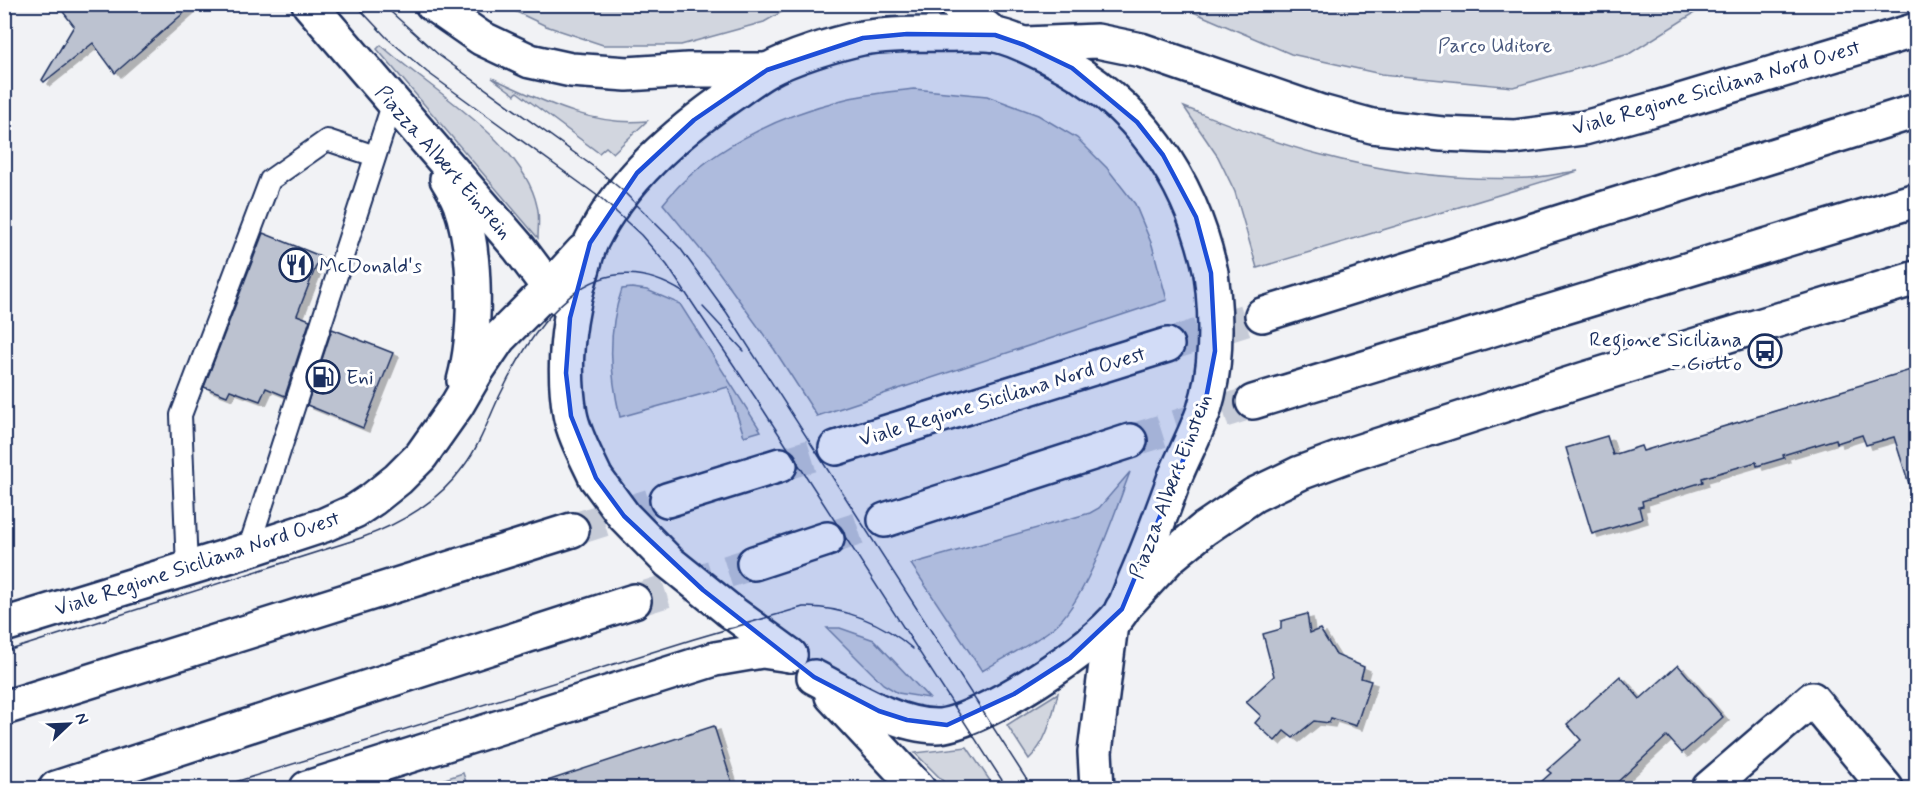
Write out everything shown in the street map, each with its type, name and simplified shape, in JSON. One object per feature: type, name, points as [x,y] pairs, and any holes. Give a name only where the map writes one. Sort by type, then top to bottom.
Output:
[{"type":"street","name":"Piazza Albert Einstein","points":[[432,4],[480,38],[530,61],[571,70],[627,74],[688,70],[767,70]]},
{"type":"street","name":"Piazza Albert Einstein","points":[[814,677],[879,711],[934,726],[963,720],[1041,678],[1070,658],[1117,617],[1152,540],[1174,477],[1204,409],[1212,371],[1216,328],[1211,273],[1196,217],[1164,155],[1137,122],[1108,94],[1072,68],[1010,40],[956,4]]},
{"type":"street","name":"Piazza Albert Einstein","points":[[312,9],[561,299],[571,416],[596,478],[624,516],[669,562],[730,611],[790,654],[918,789]]},
{"type":"street","name":"Viale Regione Siciliana Nord Ovest","points":[[1010,40],[1097,40],[1140,50],[1321,112],[1372,126],[1442,134],[1514,137],[1584,128],[1917,30]]},
{"type":"street","name":"Piazza Albert Einstein","points":[[590,243],[610,206],[637,173],[694,120],[767,70],[818,50],[863,38],[907,34],[1010,40]]},
{"type":"street","points":[[1262,315],[1917,111]]},
{"type":"street","points":[[430,146],[460,204],[471,253],[473,335],[467,370],[456,405]]},
{"type":"street","points":[[1253,402],[1917,201]]},
{"type":"street","name":"Viale Regione Siciliana Nord Ovest","points":[[4,625],[324,525],[355,512],[374,500],[421,456],[499,338],[561,299],[590,243]]},
{"type":"street","points":[[1097,789],[1095,752],[1117,617],[1170,557],[1204,529],[1254,495],[1300,473],[1354,453],[1574,382],[1917,278]]},
{"type":"street","name":"Viale Regione Siciliana Nord Ovest","points":[[836,448],[1167,345]]},
{"type":"street","points":[[885,520],[1130,441]]},
{"type":"street","points":[[667,500],[780,465]]},
{"type":"street","points":[[4,708],[572,530]]},
{"type":"street","points":[[753,563],[827,539]]},
{"type":"street","points":[[56,789],[634,601]]},
{"type":"street","points":[[307,789],[715,659],[762,651],[790,654]]},
{"type":"street","points":[[1709,789],[1812,699],[1886,789]]},
{"type":"lane","points":[[248,550],[393,102]]},
{"type":"lane","points":[[187,569],[181,415],[270,180],[327,140],[375,156]]},
{"type":"highlighted area","points":[[907,34],[995,35],[1024,45],[1072,68],[1137,122],[1163,155],[1196,217],[1211,273],[1215,351],[1204,409],[1122,609],[1070,658],[1014,694],[947,725],[907,720],[879,711],[814,677],[703,590],[624,516],[596,478],[571,416],[566,373],[570,318],[590,243],[637,173],[694,120],[767,70],[863,38]]},
{"type":"green space","points":[[502,5],[794,5],[764,22],[681,45],[603,45],[546,26]]},
{"type":"green space","name":"Parco Uditore","points":[[1177,5],[1707,5],[1629,54],[1513,87],[1381,74],[1291,54]]},
{"type":"green space","points":[[381,45],[471,117],[513,159],[528,182],[537,206],[538,238],[377,49]]},
{"type":"green space","points":[[492,78],[548,103],[587,116],[627,122],[647,121],[613,153],[606,147],[599,153],[517,92],[515,95]]},
{"type":"green space","points":[[914,89],[987,96],[1038,115],[1077,138],[1107,168],[1135,204],[1152,245],[1167,300],[817,416],[774,349],[718,271],[663,204],[699,168],[744,138],[768,126],[842,100]]},
{"type":"green space","points":[[1184,107],[1301,149],[1369,166],[1422,174],[1502,179],[1578,171],[1257,268],[1235,192],[1218,157]]},
{"type":"green space","points":[[622,289],[647,290],[680,304],[761,431],[744,436],[728,387],[620,417],[612,369],[612,337]]},
{"type":"green space","points":[[1130,472],[1108,532],[1088,577],[1065,615],[1045,634],[982,671],[911,564],[1090,513],[1099,508]]},
{"type":"green space","points":[[827,628],[840,628],[874,640],[929,698],[898,693],[883,684]]},
{"type":"green space","points":[[1058,693],[1045,737],[1029,759],[1007,725]]},
{"type":"green space","points":[[967,747],[995,788],[950,788],[915,753]]},
{"type":"green space","points":[[463,773],[468,788],[418,788]]},
{"type":"building","points":[[57,4],[194,4],[115,73],[93,43],[44,82],[42,80],[74,26]]},
{"type":"building","points":[[263,233],[320,256],[297,315],[310,320],[285,396],[266,388],[260,401],[230,390],[227,396],[204,387]]},
{"type":"building","points":[[332,329],[393,353],[363,428],[307,405]]},
{"type":"building","points":[[1917,368],[1917,486],[1910,487],[1894,437],[1866,445],[1862,435],[1837,443],[1836,439],[1783,455],[1784,458],[1757,466],[1756,462],[1702,478],[1703,482],[1642,501],[1643,506],[1639,507],[1642,519],[1592,534],[1566,448],[1607,436],[1613,455],[1641,446],[1643,451]]},
{"type":"building","points":[[1307,614],[1310,633],[1320,629],[1336,655],[1364,667],[1361,678],[1371,681],[1356,726],[1331,718],[1329,723],[1314,721],[1293,738],[1284,731],[1275,741],[1255,723],[1261,716],[1246,702],[1274,676],[1263,634],[1281,629],[1281,621]]},
{"type":"building","points":[[1678,665],[1723,717],[1682,753],[1667,736],[1610,789],[1533,789],[1551,773],[1547,770],[1581,740],[1567,724],[1620,676],[1640,699]]},
{"type":"building","points":[[714,726],[734,789],[542,789],[541,783]]},
{"type":"tunnel","points":[[1167,345],[1262,315]]},
{"type":"tunnel","points":[[1130,441],[1253,402]]},
{"type":"tunnel","points":[[780,465],[836,448]]},
{"type":"tunnel","points":[[572,530],[667,500]]},
{"type":"tunnel","points":[[827,539],[885,520]]},
{"type":"tunnel","points":[[634,601],[754,563]]},
{"type":"tram line","points":[[355,4],[387,38],[427,72],[602,199],[641,235],[667,265],[755,397],[1007,788]]},
{"type":"tram line","points":[[382,4],[440,56],[594,167],[622,190],[680,248],[727,313],[1032,788]]},
{"type":"tram line","points":[[4,652],[361,538],[405,518],[443,490],[470,458],[513,369],[549,317],[570,296],[595,281],[622,275],[651,278],[684,293]]},
{"type":"tram line","points":[[703,307],[744,351]]},
{"type":"tram line","points":[[216,788],[803,607],[833,609],[862,618],[889,631],[913,649]]},
{"type":"place","name":"McDonald's","points":[[296,265]]},
{"type":"place","name":"Regione Siciliana - Giotto","points":[[1765,351]]},
{"type":"place","name":"Eni","points":[[323,377]]}]
